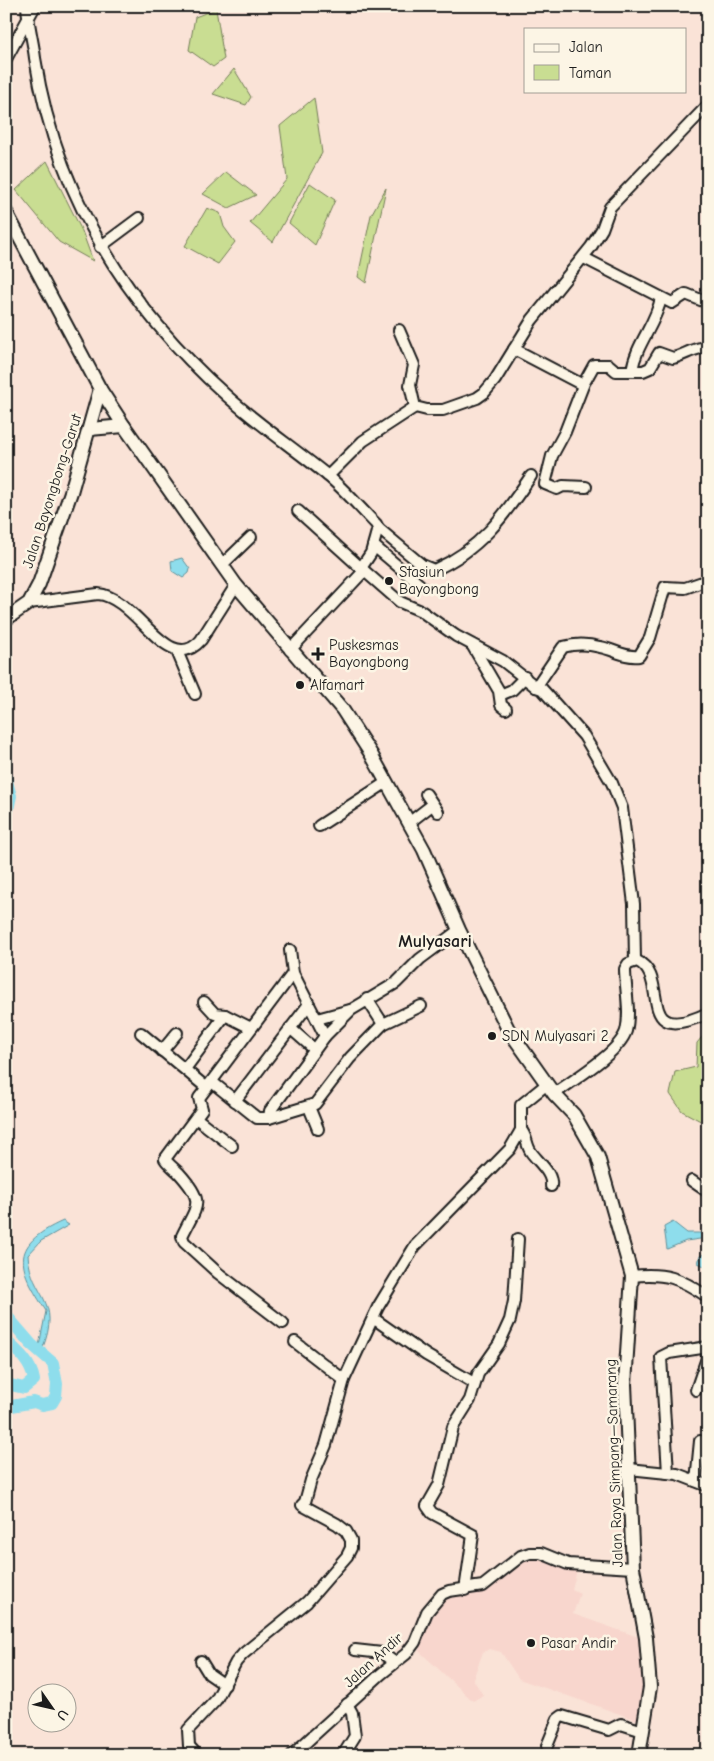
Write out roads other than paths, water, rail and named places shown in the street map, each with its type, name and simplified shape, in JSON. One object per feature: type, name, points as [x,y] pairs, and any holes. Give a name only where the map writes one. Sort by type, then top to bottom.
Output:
[{"type":"main road","name":"Jalan Raya Simpang—Samarang","points":[[6,212],[100,390],[124,426],[236,585],[342,709],[410,822],[439,881],[459,930],[508,1029],[551,1089],[574,1115],[598,1157],[632,1276],[625,1361],[633,1568],[649,1666],[650,1687],[639,1755]]},
{"type":"main road","name":"Jalan Bayongbong-Garut","points":[[29,603],[48,560],[90,429],[100,390]]},
{"type":"main road","points":[[90,429],[124,426]]},
{"type":"main road","points":[[6,619],[29,603]]},
{"type":"street","points":[[27,6],[39,80],[53,138],[63,167],[100,246],[143,309],[226,396],[328,476],[378,528],[422,565],[434,570],[470,548],[495,527],[531,476]]},
{"type":"street","points":[[6,59],[35,6]]},
{"type":"street","points":[[6,34],[15,40]]},
{"type":"street","points":[[328,476],[363,442],[415,407],[439,411],[477,398],[495,380],[532,320],[584,258],[602,229],[610,207],[708,105]]},
{"type":"street","points":[[100,246],[139,218]]},
{"type":"street","points":[[584,258],[672,303],[681,296],[691,295],[708,303]]},
{"type":"street","points":[[632,370],[641,341],[657,312],[661,298]]},
{"type":"street","points":[[399,330],[414,365],[410,385],[415,407]]},
{"type":"street","points":[[586,487],[563,486],[557,489],[545,484],[552,456],[565,432],[583,385],[594,365],[609,366],[616,371],[648,370],[659,353],[672,358],[682,352],[690,353],[702,348]]},
{"type":"street","points":[[514,349],[583,385]]},
{"type":"street","points":[[298,510],[400,602],[421,611],[472,645],[504,661],[536,687],[542,689],[584,736],[612,782],[622,808],[634,904],[635,961]]},
{"type":"street","points":[[290,650],[363,569],[374,546],[378,528]]},
{"type":"street","points":[[222,565],[251,537]]},
{"type":"street","points":[[374,546],[420,585]]},
{"type":"street","points":[[536,687],[563,647],[575,645],[599,646],[628,656],[639,656],[650,638],[664,588],[666,586],[685,588],[708,580]]},
{"type":"street","points":[[29,603],[98,594],[114,597],[161,641],[177,651],[188,651],[194,648],[236,585]]},
{"type":"street","points":[[472,645],[500,695],[501,704],[506,709]]},
{"type":"street","points":[[177,651],[195,694]]},
{"type":"street","points":[[500,695],[512,690],[525,677]]},
{"type":"street","points":[[319,826],[387,782]]},
{"type":"street","points":[[410,822],[435,808],[426,794]]},
{"type":"street","points":[[269,1118],[270,1111],[314,1049],[351,1010],[396,983],[420,959],[459,930]]},
{"type":"street","points":[[290,950],[293,973],[325,1036]]},
{"type":"street","points":[[197,1755],[188,1746],[188,1730],[216,1700],[236,1662],[243,1654],[306,1602],[342,1562],[351,1548],[351,1540],[342,1528],[302,1505],[305,1502],[311,1480],[326,1445],[344,1380],[373,1318],[415,1246],[510,1149],[520,1130],[521,1105],[590,1067],[622,1039],[627,1021],[625,969],[628,964],[635,961],[643,964],[648,970],[658,1012],[664,1019],[676,1022],[708,1013]]},
{"type":"street","points":[[283,1323],[218,1273],[183,1239],[196,1212],[196,1198],[187,1183],[165,1158],[202,1109],[199,1098],[293,973]]},
{"type":"street","points":[[367,999],[383,1024]]},
{"type":"street","points":[[204,1002],[215,1014],[225,1014],[251,1028]]},
{"type":"street","points":[[235,1101],[309,1004]]},
{"type":"street","points":[[141,1034],[185,1069],[235,1101],[257,1118],[269,1118],[315,1104],[350,1058],[383,1024],[421,1006]]},
{"type":"street","points":[[317,1019],[351,1010]]},
{"type":"street","points":[[185,1069],[225,1014]]},
{"type":"street","points":[[290,1028],[314,1049]]},
{"type":"street","points":[[162,1051],[176,1033]]},
{"type":"street","points":[[309,1107],[318,1129]]},
{"type":"street","points":[[196,1118],[232,1146]]},
{"type":"street","points":[[520,1130],[524,1134],[531,1152],[551,1179],[552,1186]]},
{"type":"street","points":[[692,1181],[708,1192]]},
{"type":"street","points":[[465,1590],[473,1535],[432,1513],[427,1506],[439,1485],[453,1427],[470,1400],[474,1383],[499,1344],[510,1320],[514,1301],[518,1239]]},
{"type":"street","points":[[632,1276],[649,1274],[668,1276],[685,1282],[708,1297]]},
{"type":"street","points":[[708,1305],[708,1311]]},
{"type":"street","points":[[373,1318],[426,1355],[474,1383]]},
{"type":"street","points":[[295,1342],[344,1380]]},
{"type":"street","points":[[668,1473],[661,1357],[669,1353],[708,1347]]},
{"type":"street","points":[[696,1390],[708,1355]]},
{"type":"street","points":[[696,1481],[700,1441]]},
{"type":"street","points":[[629,1469],[668,1473],[708,1486]]},
{"type":"street","name":"Jalan Andir","points":[[292,1755],[394,1662],[406,1654],[416,1642],[427,1612],[435,1601],[449,1591],[483,1586],[521,1556],[530,1553],[541,1553],[568,1564],[633,1568]]},
{"type":"street","points":[[355,1650],[382,1653],[394,1662]]},
{"type":"street","points":[[201,1661],[209,1674],[225,1685]]},
{"type":"street","points":[[342,1755],[355,1736],[352,1713],[347,1704]]},
{"type":"street","points":[[547,1746],[558,1719],[562,1716],[608,1730],[621,1724],[643,1731]]},
{"type":"water","points":[[182,558],[190,569],[189,573],[183,578],[172,571],[171,561]]},
{"type":"water","points":[[63,1221],[69,1225],[41,1241],[28,1255],[34,1281],[48,1308],[48,1333],[42,1350],[31,1344],[39,1346],[46,1311],[29,1283],[23,1260],[26,1249],[33,1240],[45,1230]]},
{"type":"water","points":[[673,1222],[687,1233],[701,1233],[708,1227],[708,1268],[698,1263],[700,1256],[707,1252],[707,1238],[686,1241],[667,1249],[664,1227]]},
{"type":"waterway","points":[[6,778],[11,796],[6,818]]},
{"type":"waterway","points":[[6,1315],[31,1344],[53,1363],[57,1384],[56,1396],[52,1403],[42,1405],[34,1402],[6,1407]]},
{"type":"waterway","points":[[6,1341],[27,1363],[34,1380],[24,1388],[6,1384]]},
{"type":"place","name":"Stasiun Bayongbong","points":[[389,581]]},
{"type":"place","name":"Puskesmas Bayongbong","points":[[318,654]]},
{"type":"place","name":"Alfamart","points":[[300,685]]},
{"type":"place","name":"SDN Mulyasari 2","points":[[492,1036]]},
{"type":"place","name":"Pasar Andir","points":[[531,1643]]},
{"type":"district","name":"Mulyasari","points":[[435,941]]}]
